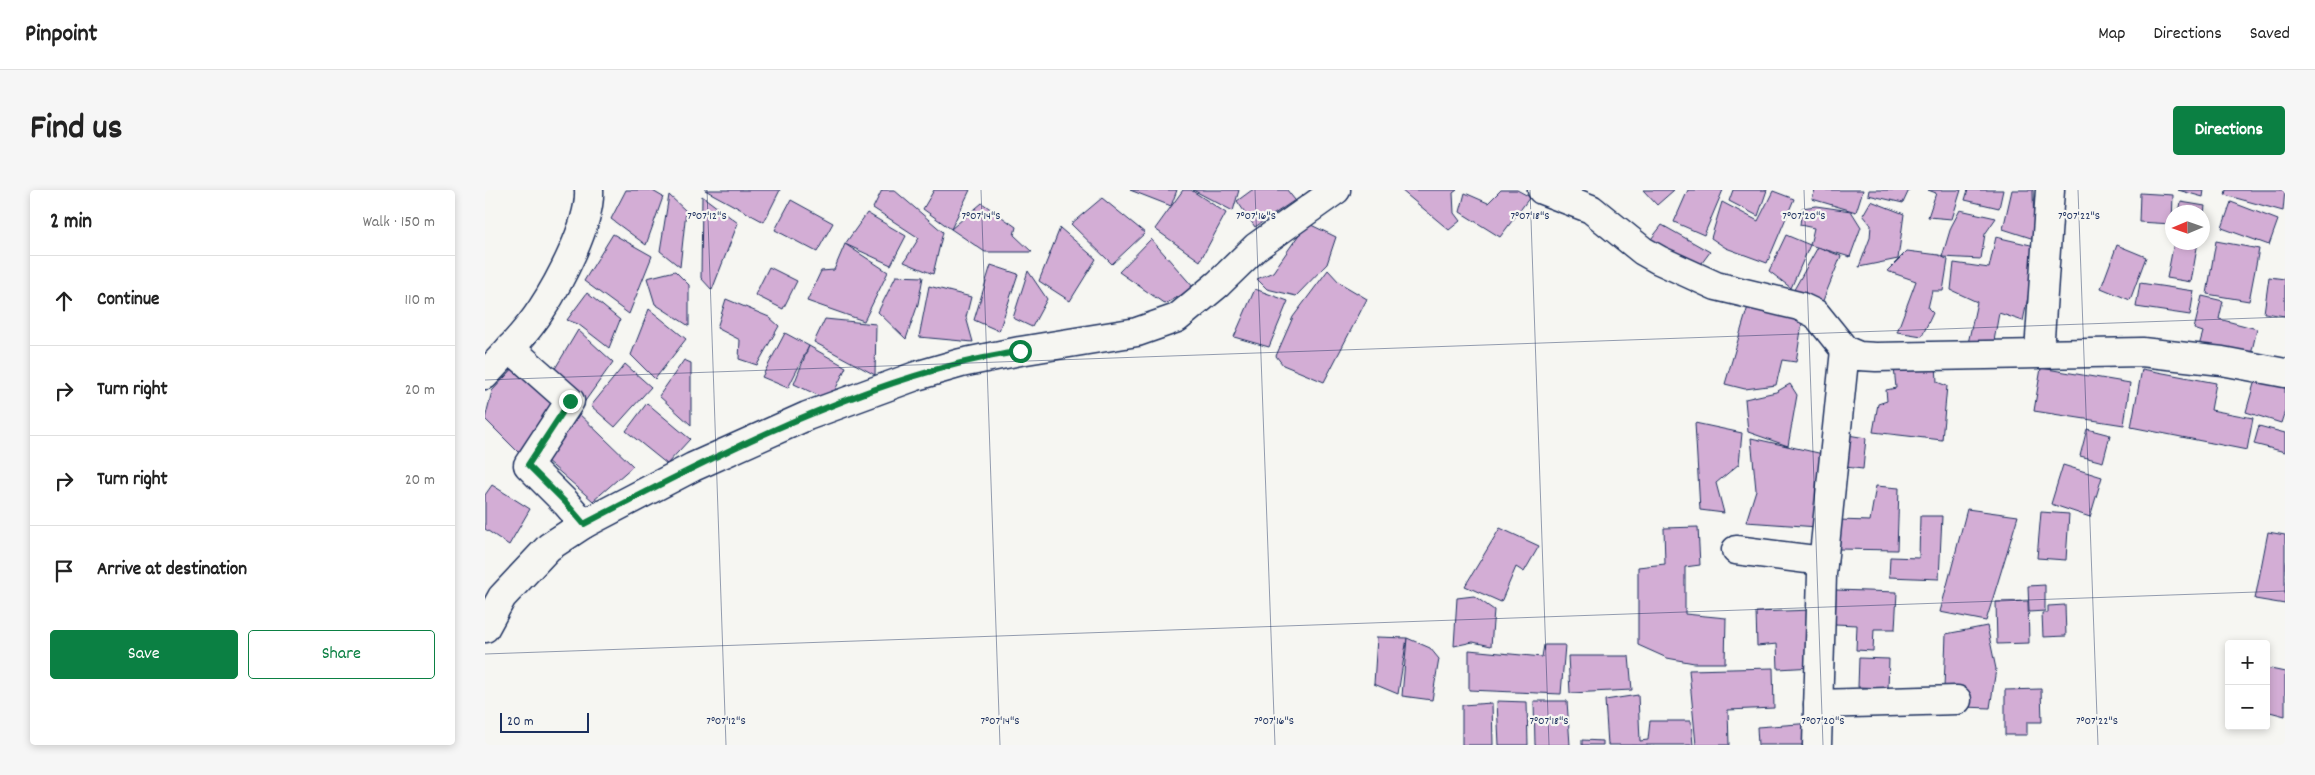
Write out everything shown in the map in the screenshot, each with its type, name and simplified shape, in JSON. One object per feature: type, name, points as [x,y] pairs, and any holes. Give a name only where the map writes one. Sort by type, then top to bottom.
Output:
[{"type":"street","points":[[485,374],[541,311],[576,244],[586,218],[589,190]]},
{"type":"street","points":[[485,628],[502,597],[529,566],[549,547],[584,524],[693,467],[807,416],[916,376],[961,363],[1020,351],[1137,332],[1177,318],[1256,247],[1336,190]]},
{"type":"street","points":[[1542,190],[1591,208],[1643,251],[1716,286],[1799,306],[1815,314],[1845,350],[1859,356],[2142,352],[2222,361],[2285,373]]},
{"type":"street","points":[[2039,352],[2050,190]]},
{"type":"street","points":[[510,348],[570,401],[528,465],[584,524]]},
{"type":"street","points":[[1817,745],[1823,561],[1845,350]]},
{"type":"street","points":[[1736,550],[1823,561]]},
{"type":"street","points":[[1818,704],[1957,700]]},
{"type":"building","points":[[626,190],[651,190],[663,197],[646,245],[611,219]]},
{"type":"building","points":[[705,190],[780,190],[764,222]]},
{"type":"building","points":[[882,190],[894,190],[943,232],[933,274],[904,262],[919,238],[873,208]]},
{"type":"building","points":[[934,190],[970,190],[951,229],[923,209]]},
{"type":"building","points":[[1130,190],[1177,190],[1171,206]]},
{"type":"building","points":[[1183,190],[1191,190],[1226,213],[1200,261],[1155,229]]},
{"type":"building","points":[[1193,190],[1239,190],[1233,211]]},
{"type":"building","points":[[1252,190],[1287,190],[1295,200],[1255,227],[1237,201]]},
{"type":"building","points":[[1401,190],[1457,190],[1453,193],[1454,213],[1460,221],[1449,230]]},
{"type":"building","points":[[1501,190],[1517,190],[1530,197],[1500,237],[1460,212],[1465,193],[1488,203]]},
{"type":"building","points":[[1643,190],[1674,190],[1657,205]]},
{"type":"building","points":[[1688,190],[1723,190],[1704,235],[1674,222]]},
{"type":"building","points":[[1733,190],[1767,190],[1758,216],[1729,201]]},
{"type":"building","points":[[1815,190],[1863,190],[1856,212],[1812,199]]},
{"type":"building","points":[[1869,190],[1909,190],[1903,203],[1868,195]]},
{"type":"building","points":[[1928,190],[1961,190],[1952,219],[1928,217],[1936,193]]},
{"type":"building","points":[[1968,190],[2003,190],[1999,208],[1965,200]]},
{"type":"building","points":[[2012,190],[2033,190],[2034,239],[2003,229]]},
{"type":"building","points":[[2178,190],[2204,190],[2203,197]]},
{"type":"building","points":[[2226,190],[2285,190],[2283,211],[2225,195]]},
{"type":"building","points":[[1773,191],[1794,199],[1767,263],[1726,248],[1711,238],[1722,202],[1758,221]]},
{"type":"building","points":[[2140,193],[2173,195],[2173,205],[2165,205],[2165,224],[2139,222]]},
{"type":"building","points":[[669,195],[686,211],[680,267],[660,251]]},
{"type":"building","points":[[702,196],[738,223],[712,290],[701,278]]},
{"type":"building","points":[[1102,198],[1145,233],[1112,264],[1071,224]]},
{"type":"building","points":[[791,200],[833,223],[817,252],[775,230]]},
{"type":"building","points":[[1871,201],[1904,214],[1898,259],[1859,267],[1870,238],[1871,225],[1863,215]]},
{"type":"building","points":[[2181,202],[2199,205],[2180,205]]},
{"type":"building","points":[[2231,202],[2278,220],[2269,245],[2222,228]]},
{"type":"building","points":[[982,203],[1016,227],[1014,235],[1032,252],[985,252],[951,229]]},
{"type":"building","points":[[1816,206],[1851,211],[1861,227],[1850,257],[1810,245],[1814,228],[1800,225],[1802,208]]},
{"type":"building","points":[[1960,210],[1996,218],[1985,234],[1981,259],[1942,257],[1951,227]]},
{"type":"building","points":[[867,213],[906,236],[891,265],[845,244]]},
{"type":"building","points":[[1307,223],[1336,237],[1327,264],[1296,296],[1267,289],[1257,279],[1273,272]]},
{"type":"building","points":[[1662,225],[1710,252],[1696,271],[1648,243]]},
{"type":"building","points":[[1060,228],[1096,259],[1070,301],[1039,281]]},
{"type":"building","points":[[613,234],[652,256],[629,314],[584,281]]},
{"type":"building","points":[[1786,235],[1810,245],[1791,288],[1769,271]]},
{"type":"building","points":[[1996,237],[2035,246],[2030,287],[2023,321],[1999,313],[1994,341],[1967,348],[1977,302],[1951,290],[1954,263],[1989,268]]},
{"type":"building","points":[[1151,239],[1194,288],[1165,304],[1119,272]]},
{"type":"building","points":[[2216,241],[2259,249],[2249,301],[2207,294]]},
{"type":"building","points":[[845,244],[888,272],[864,321],[807,301],[821,271],[834,270]]},
{"type":"building","points":[[2117,245],[2146,257],[2130,300],[2101,288]]},
{"type":"building","points":[[1818,247],[1841,256],[1822,303],[1791,295]]},
{"type":"building","points":[[2172,250],[2197,250],[2191,282],[2167,278]]},
{"type":"building","points":[[1907,251],[1939,255],[1948,260],[1943,291],[1932,291],[1928,308],[1933,313],[1922,336],[1897,332],[1916,281],[1887,271]]},
{"type":"building","points":[[991,265],[1018,274],[999,331],[974,320]]},
{"type":"building","points":[[769,267],[797,281],[783,309],[755,295]]},
{"type":"building","points":[[1328,270],[1340,283],[1367,299],[1324,382],[1283,365],[1276,356],[1293,317]]},
{"type":"building","points":[[675,271],[689,285],[689,326],[655,304],[647,278]]},
{"type":"building","points":[[1028,271],[1047,299],[1032,327],[1013,318]]},
{"type":"building","points":[[896,276],[923,277],[918,304],[906,339],[878,312]]},
{"type":"building","points":[[2269,277],[2285,279],[2285,316],[2264,313]]},
{"type":"building","points":[[2140,283],[2194,291],[2190,315],[2136,307]]},
{"type":"building","points":[[929,286],[971,297],[966,317],[973,342],[919,337]]},
{"type":"building","points":[[1255,289],[1288,301],[1269,347],[1234,337]]},
{"type":"building","points":[[587,293],[620,320],[609,348],[578,324],[567,320]]},
{"type":"building","points":[[2202,296],[2223,301],[2219,319],[2257,329],[2250,359],[2199,346],[2203,332],[2194,329]]},
{"type":"building","points":[[726,299],[769,317],[779,326],[757,365],[739,359],[740,340],[717,328]]},
{"type":"building","points":[[1749,303],[1803,317],[1796,362],[1782,360],[1776,385],[1745,389],[1725,384]]},
{"type":"building","points":[[649,309],[686,339],[655,379],[631,355]]},
{"type":"building","points":[[825,319],[876,324],[875,375],[814,342]]},
{"type":"building","points":[[578,330],[613,362],[583,404],[550,377]]},
{"type":"building","points":[[785,333],[809,346],[788,388],[762,377]]},
{"type":"building","points":[[809,346],[846,367],[830,401],[794,384]]},
{"type":"building","points":[[684,360],[691,363],[691,425],[659,396]]},
{"type":"building","points":[[518,363],[562,404],[519,453],[485,419],[492,391]]},
{"type":"building","points":[[625,364],[651,387],[615,427],[591,406]]},
{"type":"building","points":[[1936,364],[1937,382],[1947,386],[1942,440],[1873,432],[1878,404],[1887,401],[1886,390],[1896,388],[1894,367]]},
{"type":"building","points":[[2041,368],[2130,383],[2124,425],[2034,411]]},
{"type":"building","points":[[2142,369],[2216,383],[2211,410],[2253,418],[2247,450],[2131,427]]},
{"type":"building","points":[[2257,373],[2285,382],[2285,411],[2281,423],[2246,412]]},
{"type":"building","points":[[1790,384],[1797,395],[1788,446],[1748,432],[1745,399],[1776,392]]},
{"type":"building","points":[[647,403],[690,439],[667,464],[626,431]]},
{"type":"building","points":[[573,408],[633,466],[593,501],[538,453]]},
{"type":"building","points":[[1695,423],[1742,433],[1739,464],[1716,483],[1724,513],[1700,510]]},
{"type":"building","points":[[2259,426],[2285,433],[2285,452],[2254,444]]},
{"type":"building","points":[[2087,429],[2110,435],[2103,462],[2080,456]]},
{"type":"building","points":[[1848,435],[1866,438],[1863,469],[1845,467]]},
{"type":"building","points":[[1751,438],[1823,454],[1818,527],[1746,522],[1756,490]]},
{"type":"building","points":[[2063,465],[2102,477],[2090,517],[2051,504]]},
{"type":"building","points":[[492,485],[530,509],[509,545],[485,529],[485,495]]},
{"type":"building","points":[[1876,486],[1899,488],[1897,550],[1839,549],[1838,520],[1870,521]]},
{"type":"building","points":[[1967,509],[2018,516],[1986,621],[1940,612]]},
{"type":"building","points":[[2041,512],[2069,514],[2066,560],[2037,558]]},
{"type":"building","points":[[1920,516],[1942,516],[1939,579],[1889,577],[1890,557],[1919,558]]},
{"type":"building","points":[[1698,527],[1700,565],[1685,567],[1685,614],[1726,618],[1725,663],[1694,663],[1667,658],[1638,645],[1638,567],[1665,564],[1664,528]]},
{"type":"building","points":[[1500,528],[1539,546],[1524,572],[1516,567],[1501,602],[1465,586]]},
{"type":"building","points":[[2268,532],[2285,535],[2285,604],[2255,599]]},
{"type":"building","points":[[2045,585],[2045,611],[2029,612],[2028,586]]},
{"type":"building","points":[[1836,590],[1897,592],[1895,629],[1874,629],[1873,651],[1856,650],[1857,625],[1835,624]]},
{"type":"building","points":[[1474,596],[1494,610],[1491,646],[1473,642],[1454,646],[1457,598]]},
{"type":"building","points":[[2028,601],[2029,643],[1997,644],[1996,602]]},
{"type":"building","points":[[2065,605],[2066,636],[2043,637],[2042,613],[2048,613],[2048,606]]},
{"type":"building","points":[[1813,610],[1814,667],[1778,669],[1777,644],[1757,646],[1756,612]]},
{"type":"building","points":[[1987,626],[1996,669],[1990,708],[1964,707],[1944,688],[1946,634]]},
{"type":"building","points":[[1377,637],[1407,638],[1398,694],[1374,684]]},
{"type":"building","points":[[1407,638],[1430,648],[1439,659],[1432,700],[1402,696]]},
{"type":"building","points":[[1544,645],[1565,645],[1561,694],[1469,690],[1469,650],[1542,657]]},
{"type":"building","points":[[1568,656],[1629,656],[1632,690],[1570,693]]},
{"type":"building","points":[[1859,658],[1889,659],[1888,688],[1858,687]]},
{"type":"building","points":[[1773,668],[1774,708],[1728,710],[1729,745],[1696,745],[1689,670]]},
{"type":"building","points":[[2270,669],[2285,672],[2285,716],[2270,712]]},
{"type":"building","points":[[2041,689],[2042,722],[2027,722],[2027,735],[2005,735],[2005,690]]},
{"type":"building","points":[[1638,695],[1640,741],[1648,740],[1650,721],[1691,721],[1693,745],[1608,745],[1605,700]]},
{"type":"building","points":[[1497,701],[1527,702],[1528,745],[1499,745]]},
{"type":"building","points":[[1534,701],[1567,701],[1570,745],[1535,745]]},
{"type":"building","points":[[1492,703],[1493,745],[1462,745],[1462,705]]},
{"type":"building","points":[[1813,723],[1814,745],[1758,745],[1757,727]]},
{"type":"building","points":[[1582,740],[1603,741],[1603,745],[1582,745]]},
{"type":"route","points":[[570,401],[528,465],[584,524],[693,467],[807,416],[916,376],[961,363],[1020,351]]}]
